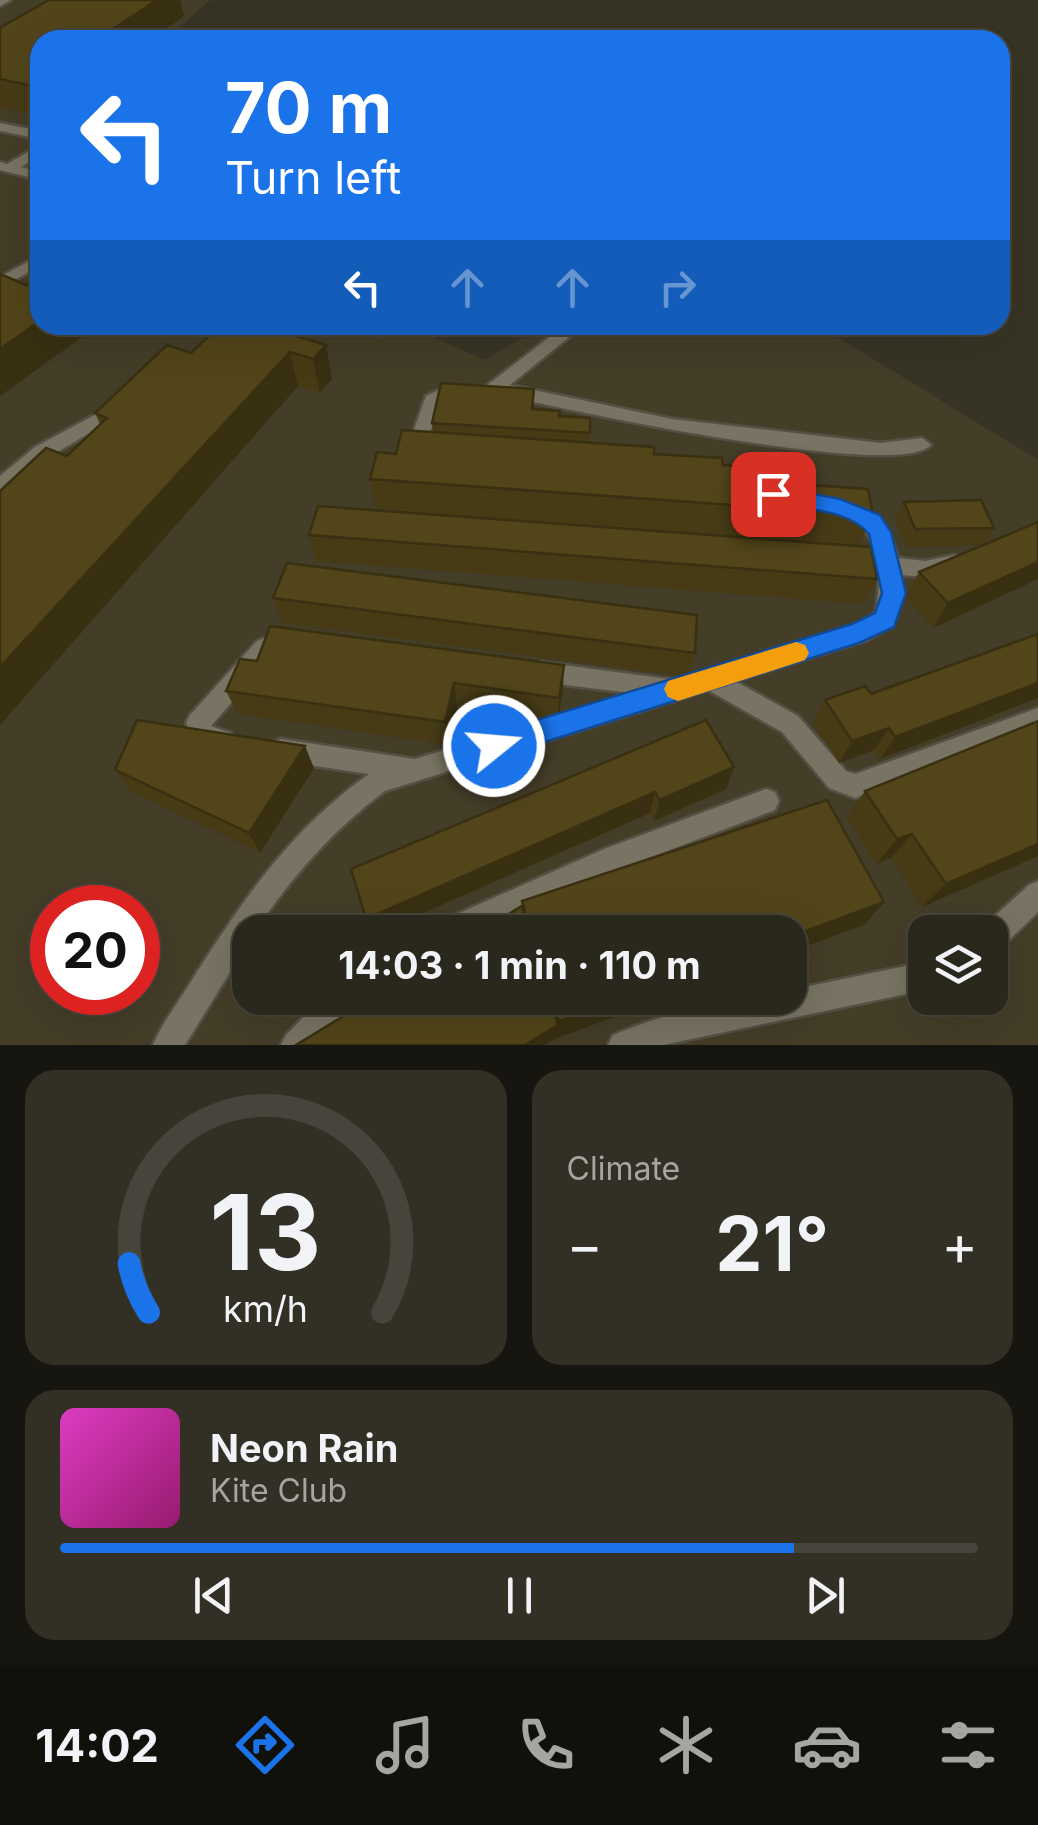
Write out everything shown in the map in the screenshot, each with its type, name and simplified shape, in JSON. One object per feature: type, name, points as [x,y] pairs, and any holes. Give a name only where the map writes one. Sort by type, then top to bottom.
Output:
[{"type":"lane","points":[[0,127],[30,132]]},
{"type":"lane","points":[[5,167],[30,154]]},
{"type":"lane","points":[[5,167],[30,173]]},
{"type":"lane","points":[[0,283],[30,266]]},
{"type":"lane","points":[[237,344],[284,335]]},
{"type":"lane","points":[[492,390],[563,335]]},
{"type":"lane","points":[[432,462],[412,461],[432,400],[443,394],[492,390],[541,395],[672,425],[820,444],[881,450],[922,445]]},
{"type":"lane","points":[[0,487],[42,452],[143,393]]},
{"type":"lane","points":[[168,1045],[288,860],[363,791],[416,770],[859,633],[886,619],[894,593],[880,532],[872,522],[822,504]]},
{"type":"lane","points":[[848,562],[924,568],[979,557]]},
{"type":"lane","points":[[294,640],[282,640],[264,648],[202,717],[201,733],[212,739],[416,770]]},
{"type":"lane","points":[[524,670],[678,689]]},
{"type":"lane","points":[[710,680],[790,724],[838,780],[855,786],[1038,720]]},
{"type":"lane","points":[[486,915],[604,862],[766,801]]},
{"type":"lane","points":[[1008,922],[1038,894]]},
{"type":"lane","points":[[623,1045],[660,1031],[908,980]]},
{"type":"lane","points":[[296,1045],[325,1015]]},
{"type":"shaded area","points":[[0,0],[210,0],[177,30],[30,30],[30,335],[429,335],[485,360],[527,335],[834,335],[1038,460],[1038,1045],[0,1045]]},
{"type":"building","points":[[49,0],[157,0],[111,30],[30,30],[28,85],[0,79],[0,28]]},
{"type":"building","points":[[0,274],[30,287],[30,328],[0,349]]},
{"type":"building","points":[[210,335],[293,335],[326,345],[313,359],[290,352],[0,667],[0,491],[46,448],[67,456],[107,418],[95,413],[167,345],[191,353]]},
{"type":"building","points":[[441,383],[534,389],[532,409],[590,418],[590,433],[432,423]]},
{"type":"building","points":[[402,430],[654,447],[654,454],[722,458],[723,465],[780,469],[782,483],[868,489],[873,515],[370,479],[377,452],[396,454]]},
{"type":"building","points":[[981,500],[994,528],[915,529],[904,502]]},
{"type":"building","points":[[318,506],[871,547],[877,579],[309,535]]},
{"type":"building","points":[[1038,522],[1038,562],[948,603],[919,572]]},
{"type":"building","points":[[287,563],[697,615],[695,653],[273,598]]},
{"type":"building","points":[[270,626],[564,665],[559,698],[454,683],[445,722],[226,691],[240,659],[257,661]]},
{"type":"building","points":[[1038,634],[1038,683],[895,737],[889,728],[852,741],[825,700],[865,686],[871,694]]},
{"type":"building","points":[[137,720],[305,746],[249,833],[115,770]]},
{"type":"building","points":[[706,720],[734,767],[660,800],[655,792],[375,915],[365,915],[351,869]]},
{"type":"building","points":[[1038,721],[1038,844],[946,884],[912,834],[897,839],[865,791]]},
{"type":"building","points":[[827,800],[884,902],[807,931],[807,915],[526,915],[522,901]]},
{"type":"building","points":[[522,906],[525,915],[507,915]]},
{"type":"building","points":[[345,1015],[555,1015],[558,1025],[525,1045],[296,1045]]},
{"type":"slow traffic","points":[[678,689],[796,653]]},
{"type":"route","points":[[494,746],[859,633],[886,619],[894,593],[880,532],[872,522],[840,508],[773,494]]}]
